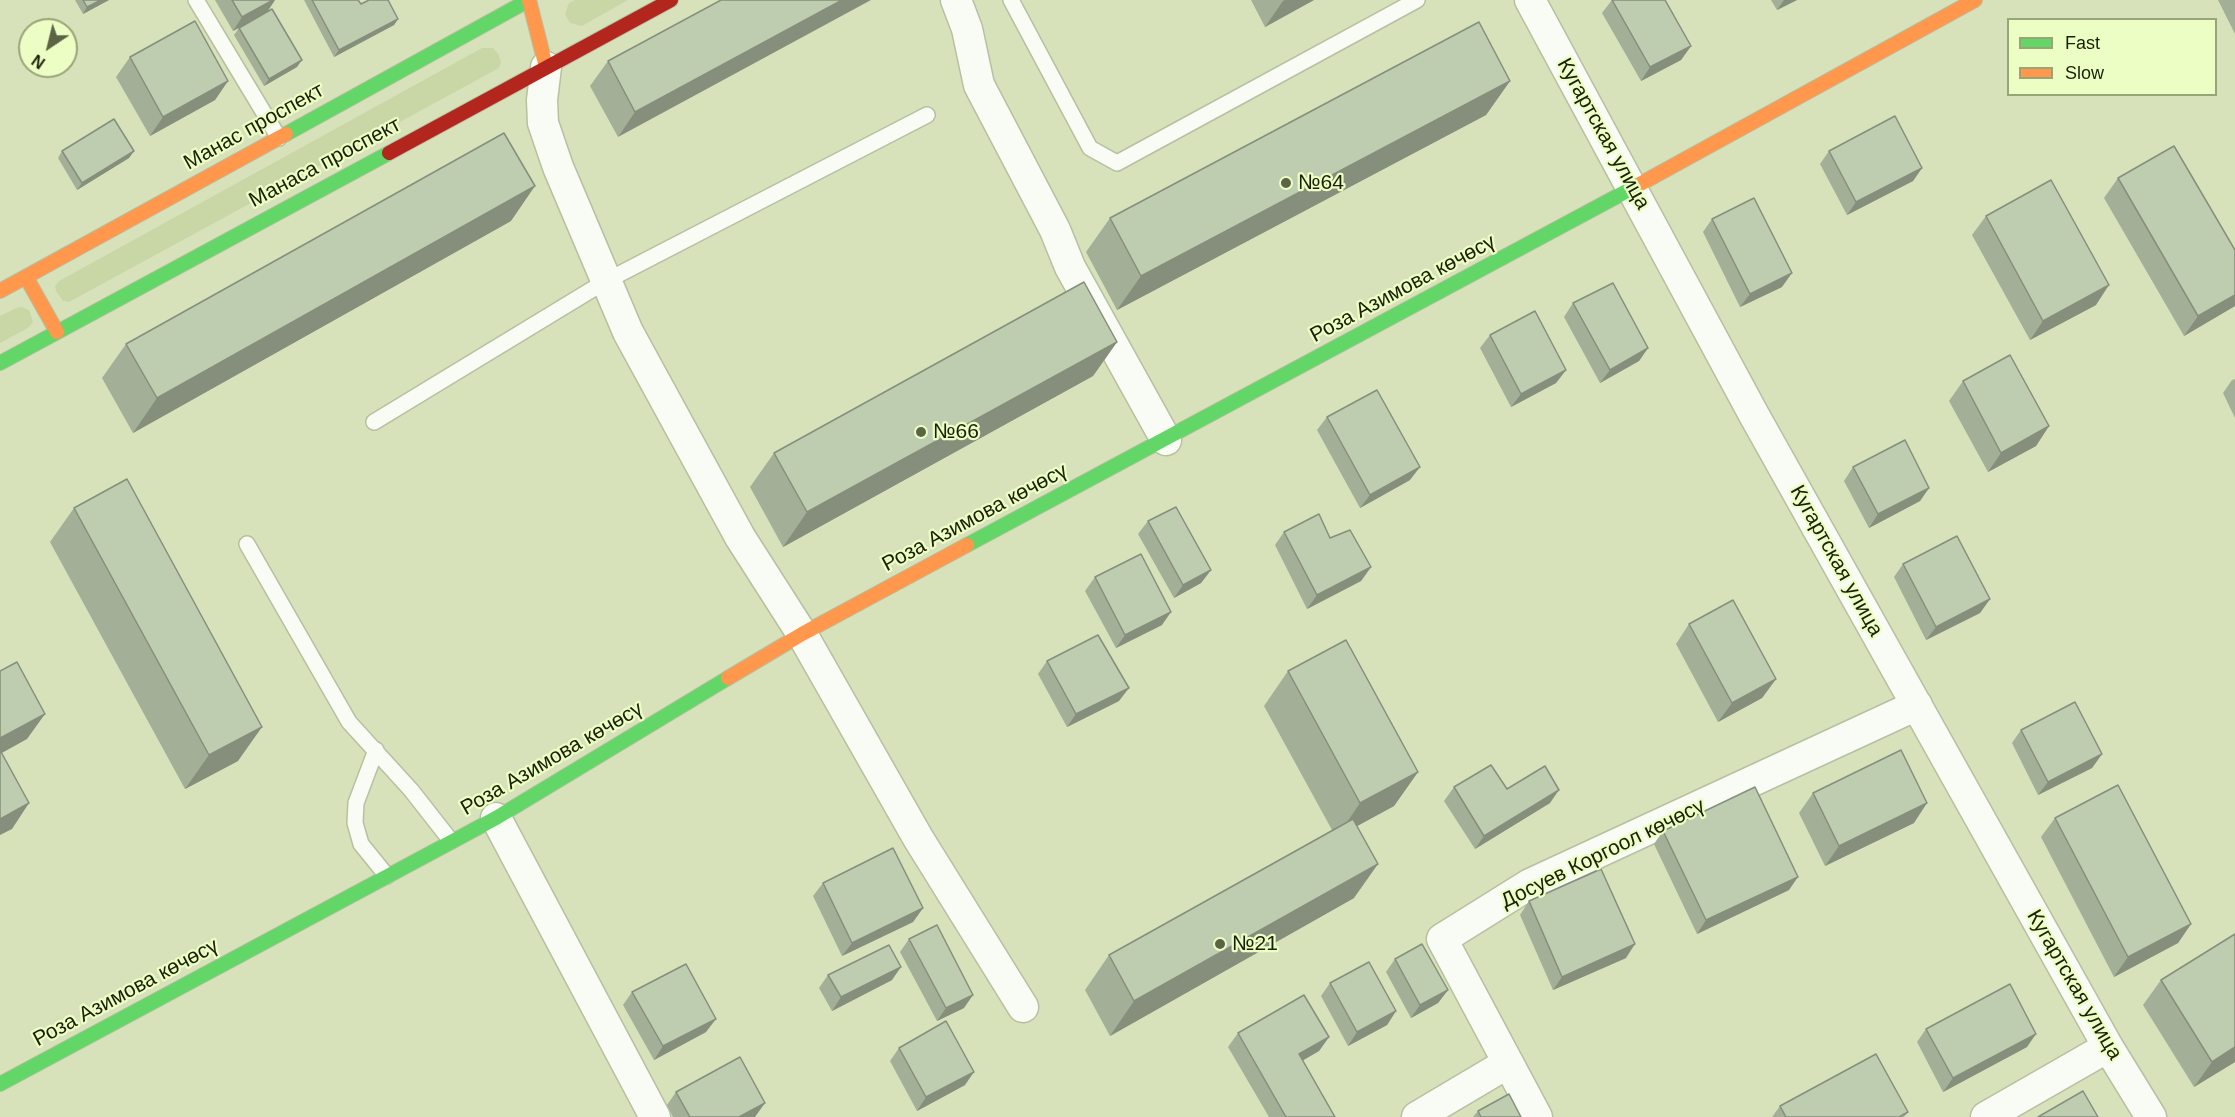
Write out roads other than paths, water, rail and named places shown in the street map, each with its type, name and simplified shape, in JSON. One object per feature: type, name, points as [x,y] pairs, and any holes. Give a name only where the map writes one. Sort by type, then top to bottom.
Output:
[{"type":"street","name":"Манас проспект","points":[[0,291],[529,0]]},
{"type":"street","points":[[529,0],[546,68],[542,100],[543,123],[562,177],[628,332],[740,537],[802,634],[918,838],[1023,1007]]},
{"type":"street","name":"Манаса проспект","points":[[0,363],[671,0]]},
{"type":"street","points":[[956,0],[967,29],[979,85],[1055,230],[1070,267],[1166,440]]},
{"type":"street","name":"Кугартская улица","points":[[1530,0],[1754,415],[2108,1047],[2151,1117]]},
{"type":"street","name":"Роза Азимова көчөсү","points":[[0,1084],[496,818],[802,634],[1633,188],[1976,0]]},
{"type":"street","points":[[26,277],[57,332]]},
{"type":"street","name":"Досуев Коргоол көчөсү","points":[[1537,1117],[1442,939],[1530,884],[1917,705]]},
{"type":"street","points":[[496,818],[655,1117]]},
{"type":"street","points":[[1986,1117],[2108,1047]]},
{"type":"street","points":[[1418,1117],[1508,1063]]},
{"type":"lane","points":[[196,0],[279,138]]},
{"type":"lane","points":[[1011,0],[1090,148],[1117,163],[1417,0]]},
{"type":"lane","points":[[374,422],[606,281],[927,115]]},
{"type":"lane","points":[[247,544],[349,722],[411,790],[451,841]]},
{"type":"lane","points":[[376,750],[356,803],[355,823],[361,844],[387,876]]},
{"type":"place","name":"№64","points":[[1286,183]]},
{"type":"place","name":"№66","points":[[921,432]]},
{"type":"place","name":"№21","points":[[1220,944]]}]
